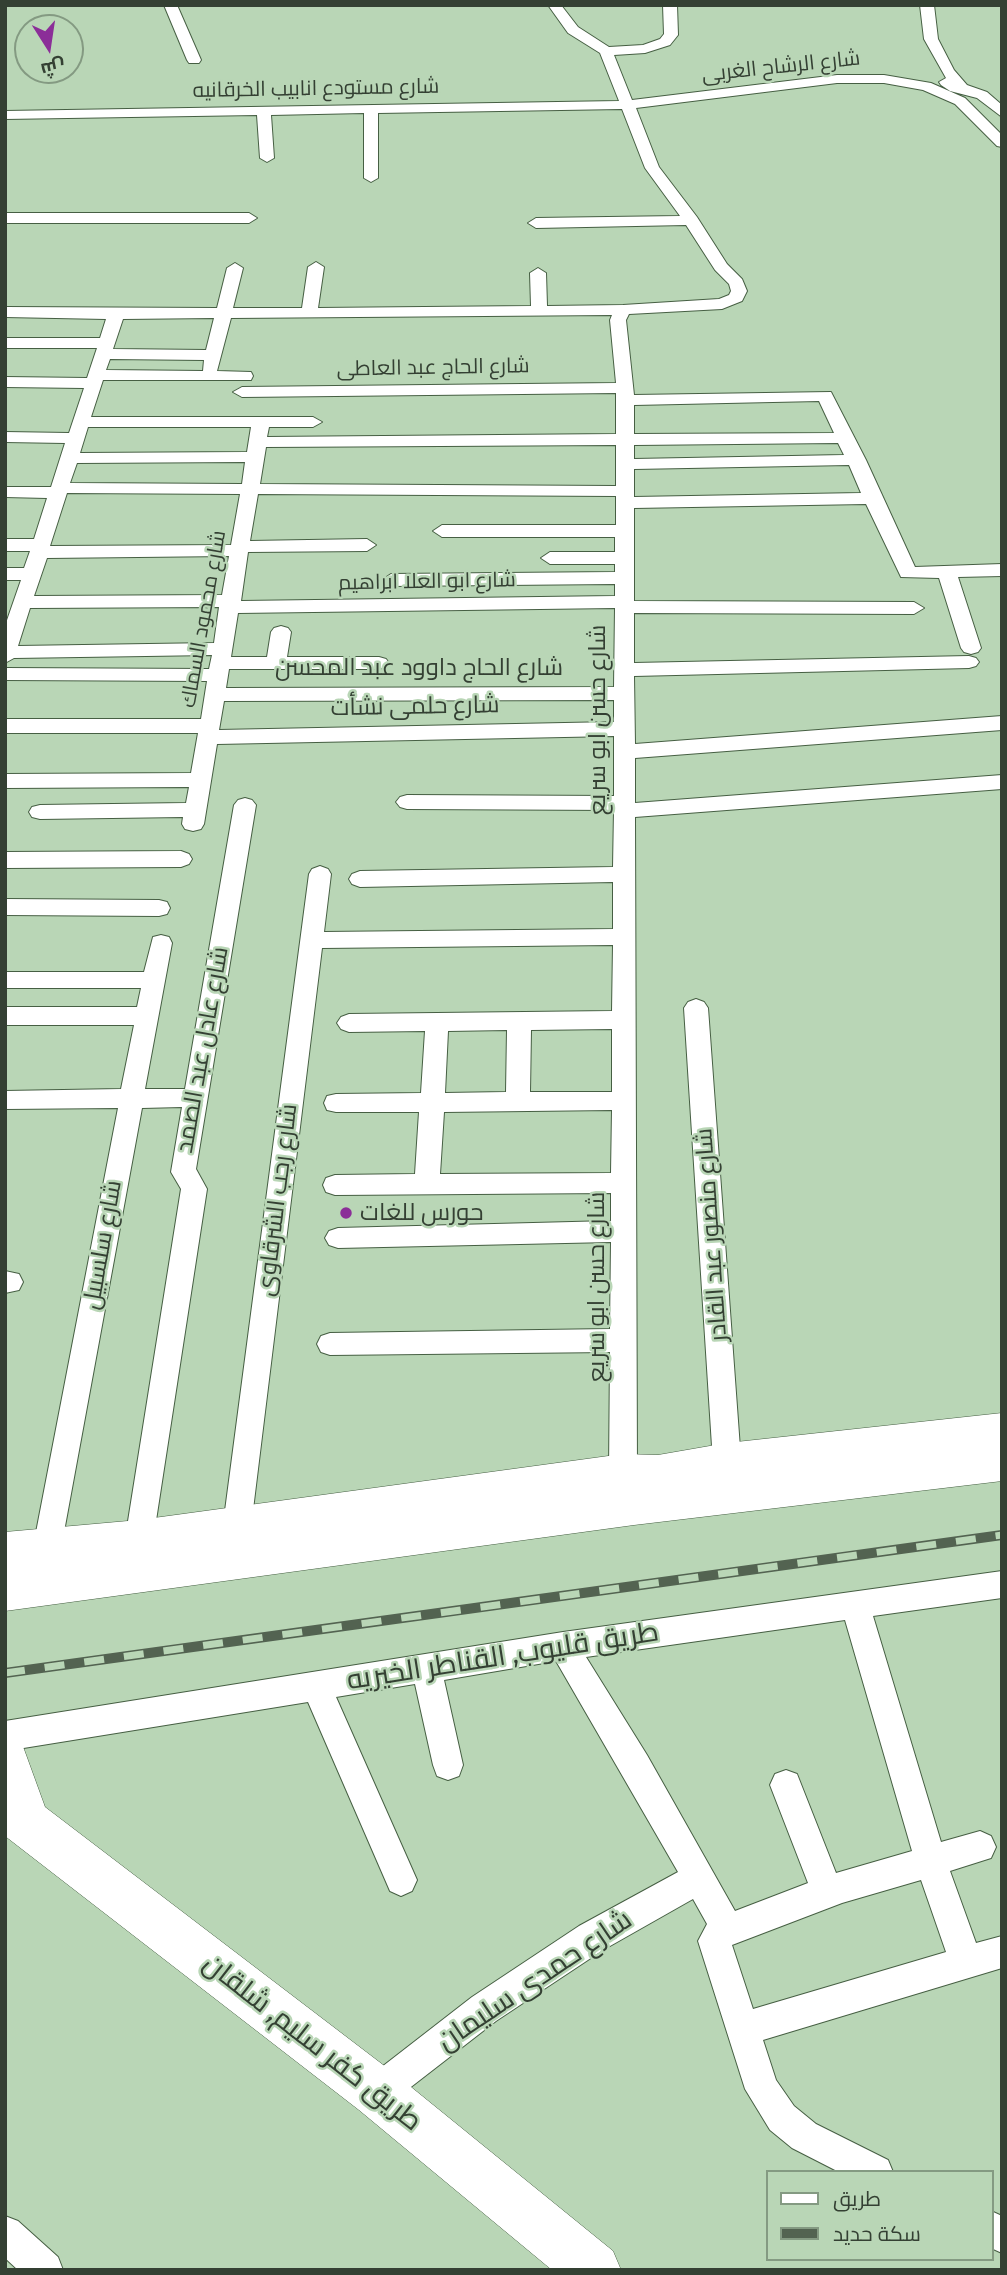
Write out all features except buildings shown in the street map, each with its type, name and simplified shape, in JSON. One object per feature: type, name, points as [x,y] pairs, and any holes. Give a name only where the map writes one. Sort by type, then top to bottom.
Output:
[{"type":"main road","points":[[5,1552],[139,1540],[623,1474],[658,1474],[727,1462],[1002,1431]]},
{"type":"main road","points":[[5,1591],[634,1506],[1002,1462]]},
{"type":"main road","name":"طريق كفر سليم, شلقان","points":[[5,1757],[16,1813],[377,2092],[594,2270]]},
{"type":"street","points":[[170,5],[194,60]]},
{"type":"street","points":[[5,312],[116,314],[623,310],[731,302],[738,295],[736,282],[721,267],[692,220],[652,168],[606,51],[573,30],[554,5]]},
{"type":"street","points":[[606,51],[645,49],[665,42],[671,35],[670,5]]},
{"type":"street","points":[[927,5],[931,39],[948,72],[961,86],[944,92]]},
{"type":"street","name":"شارع الرشاح الغربى","points":[[626,100],[845,71],[905,74],[961,86],[982,95],[1002,116]]},
{"type":"street","name":"شارع الرشاح الغربى","points":[[626,100],[837,79],[894,80],[944,92],[960,101],[1002,142]]},
{"type":"street","name":"شارع مستودع انابيب الخرقانيه","points":[[6,113],[372,109],[626,100]]},
{"type":"street","name":"شارع مستودع انابيب الخرقانيه","points":[[6,113],[626,100]]},
{"type":"street","points":[[371,178],[372,109]]},
{"type":"street","points":[[264,111],[267,158]]},
{"type":"street","points":[[981,120],[1002,116]]},
{"type":"street","points":[[5,218],[249,218]]},
{"type":"street","points":[[536,223],[692,220]]},
{"type":"street","points":[[309,313],[316,267]]},
{"type":"street","points":[[209,376],[235,268]]},
{"type":"street","points":[[538,273],[539,311]]},
{"type":"street","name":"شارع حسن ابو سريع","points":[[623,310],[618,320],[625,394],[623,1474]]},
{"type":"street","points":[[116,314],[23,602],[10,628],[6,655],[219,671]]},
{"type":"street","points":[[5,343],[214,355]]},
{"type":"street","name":"شارع الحاج عبد العاطى","points":[[5,382],[209,376],[243,384],[822,396],[829,400],[846,438]]},
{"type":"street","name":"شارع محمود السماك","points":[[40,812],[194,817],[261,422]]},
{"type":"street","points":[[5,437],[79,430],[313,422]]},
{"type":"street","points":[[69,458],[256,449],[624,440],[846,438],[908,573],[1002,570]]},
{"type":"street","points":[[625,464],[857,460]]},
{"type":"street","points":[[5,492],[250,489],[624,497],[873,498]]},
{"type":"street","points":[[442,531],[624,531]]},
{"type":"street","points":[[5,545],[41,548],[239,548],[367,545]]},
{"type":"street","points":[[550,558],[624,568]]},
{"type":"street","points":[[391,580],[624,568]]},
{"type":"street","points":[[624,670],[970,655],[947,573]]},
{"type":"street","points":[[5,574],[32,575]]},
{"type":"street","name":"شارع ابو العلا ابراهيم","points":[[23,602],[914,608]]},
{"type":"street","points":[[276,663],[281,632]]},
{"type":"street","points":[[5,674],[219,671],[276,663],[379,663]]},
{"type":"street","name":"شارع الحاج داوود عبد المحسن","points":[[219,671],[624,692]]},
{"type":"street","points":[[624,752],[1002,723]]},
{"type":"street","name":"شارع حلمى نشأت","points":[[5,726],[209,732],[624,729]]},
{"type":"street","points":[[5,781],[200,780]]},
{"type":"street","points":[[407,802],[624,807],[1002,782]]},
{"type":"street","name":"شارع عادل عبد الصمد","points":[[139,1540],[194,1189],[193,1182],[183,1172],[245,805]]},
{"type":"street","points":[[5,860],[181,859]]},
{"type":"street","name":"شارع رجب الشرقاوى","points":[[237,1526],[320,874]]},
{"type":"street","points":[[360,879],[624,874]]},
{"type":"street","points":[[5,907],[159,908]]},
{"type":"street","points":[[311,940],[624,937]]},
{"type":"street","name":"شارع سلسبيل","points":[[47,1548],[161,943]]},
{"type":"street","points":[[5,981],[153,979]]},
{"type":"street","name":"شارع منصور عبد القادر","points":[[696,1008],[727,1462]]},
{"type":"street","points":[[5,1016],[146,1016]]},
{"type":"street","points":[[349,1023],[624,1020]]},
{"type":"street","points":[[427,1184],[437,1022]]},
{"type":"street","points":[[518,1101],[519,1022]]},
{"type":"street","points":[[5,1100],[195,1098]]},
{"type":"street","points":[[335,1103],[623,1101]]},
{"type":"street","points":[[335,1185],[623,1183]]},
{"type":"street","points":[[338,1238],[623,1231]]},
{"type":"street","points":[[330,1344],[623,1340]]},
{"type":"street","name":"طريق قليوب, القناطر الخيريه","points":[[5,1735],[563,1646],[1002,1584]]},
{"type":"street","points":[[855,1605],[931,1862],[966,1963]]},
{"type":"street","points":[[563,1646],[636,1766],[728,1930]]},
{"type":"street","points":[[426,1668],[448,1765]]},
{"type":"street","points":[[316,1686],[401,1880]]},
{"type":"street","points":[[786,1785],[828,1893]]},
{"type":"street","points":[[872,2170],[804,2136],[782,2118],[762,2089],[714,1941],[718,1934],[828,1893],[980,1847]]},
{"type":"street","name":"شارع حمدى سليمان","points":[[377,2092],[484,2009],[591,1938],[698,1878]]},
{"type":"street","points":[[742,2029],[1002,1952]]},
{"type":"street","points":[[5,2234],[45,2270]]},
{"type":"railway","points":[[5,1673],[1002,1535]]},
{"type":"place","name":"حورس للغات","points":[[346,1213]]}]
